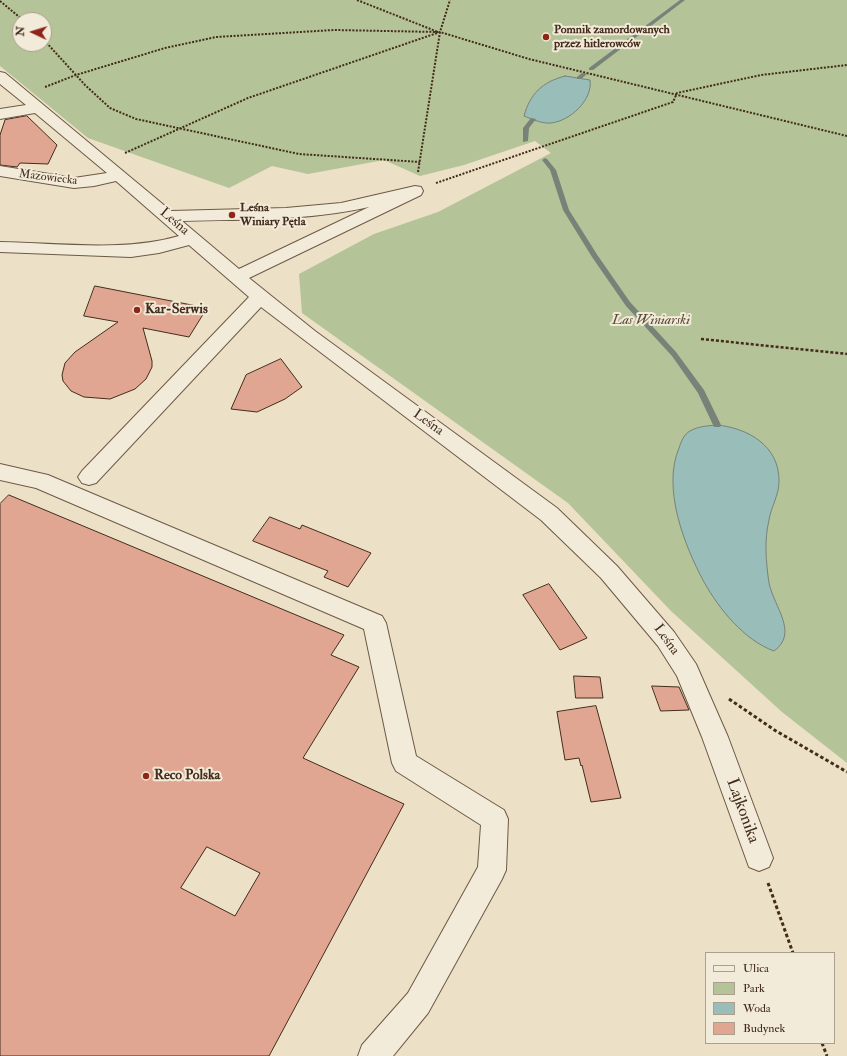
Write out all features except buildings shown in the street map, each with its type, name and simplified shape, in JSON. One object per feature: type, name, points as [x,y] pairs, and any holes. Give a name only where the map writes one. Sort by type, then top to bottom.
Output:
[{"type":"street","name":"Leśna","points":[[0,76],[104,162],[237,277],[308,335],[549,514],[609,572],[666,639],[687,670]]},
{"type":"street","points":[[0,114],[40,108]]},
{"type":"street","name":"Mazowiecka","points":[[0,171],[74,183],[94,182],[119,175]]},
{"type":"street","points":[[167,216],[286,213],[341,208],[415,191]]},
{"type":"street","points":[[237,277],[415,191]]},
{"type":"street","points":[[0,248],[131,251],[159,248],[192,238]]},
{"type":"street","points":[[89,477],[260,296]]},
{"type":"street","points":[[0,472],[40,480],[374,623],[406,763],[495,819],[492,870],[418,1003],[373,1056]]},
{"type":"street","name":"Lajkonika","points":[[687,670],[715,737],[759,858]]},
{"type":"path","points":[[357,0],[440,32],[530,58],[847,136]]},
{"type":"path","points":[[450,0],[440,32],[415,191],[673,102],[677,93]]},
{"type":"path","points":[[0,1],[13,12]]},
{"type":"path","points":[[23,95],[76,75],[164,48],[216,37],[334,30],[440,32]]},
{"type":"path","points":[[104,162],[248,98],[440,32]]},
{"type":"path","points":[[52,49],[85,85],[110,108],[136,119],[299,154],[420,162]]},
{"type":"path","points":[[677,93],[761,75],[847,65]]},
{"type":"path","points":[[701,339],[847,354]]},
{"type":"path","points":[[725,696],[776,731],[847,772]]},
{"type":"path","name":"Lajkonika","points":[[759,858],[792,952]]},
{"type":"path","points":[[822,1044],[827,1056]]},
{"type":"green space","name":"Las Winiarski","points":[[0,0],[847,0],[847,763],[782,712],[671,611],[568,503],[302,313],[299,274],[374,234],[438,212],[551,153],[535,141],[464,165],[420,176],[384,160],[308,174],[272,166],[229,188],[88,138],[0,66]]},
{"type":"water","points":[[565,76],[590,80],[588,95],[579,108],[566,118],[551,123],[541,122],[524,116],[530,101],[538,90],[544,85]]},
{"type":"water","points":[[717,425],[740,430],[760,441],[774,458],[778,469],[779,487],[767,528],[766,559],[769,583],[785,628],[781,644],[774,651],[763,646],[743,631],[733,622],[717,603],[696,567],[683,534],[678,516],[674,498],[673,481],[674,464],[682,441],[686,434],[693,429],[703,426]]},
{"type":"waterway","points":[[591,69],[683,0]]},
{"type":"waterway","points":[[579,78],[584,74]]},
{"type":"waterway","points":[[525,141],[526,128],[533,119]]},
{"type":"waterway","points":[[545,160],[553,170],[566,210],[595,257],[628,304],[674,354],[701,392],[717,425]]},
{"type":"place","name":"Pomnik zamordowanych przez hitlerowców","points":[[546,37]]},
{"type":"place","name":"Leśna Winiary Pętla","points":[[232,215]]},
{"type":"place","name":"Kar-Serwis","points":[[137,310]]},
{"type":"place","name":"Reco Polska","points":[[146,776]]}]
